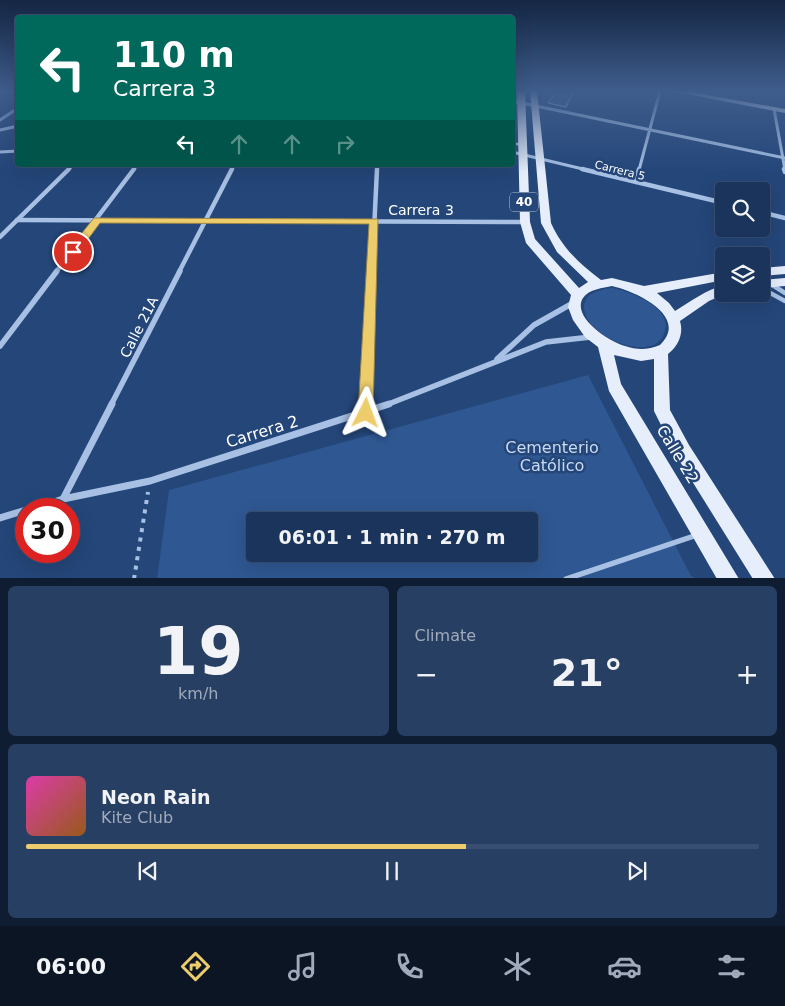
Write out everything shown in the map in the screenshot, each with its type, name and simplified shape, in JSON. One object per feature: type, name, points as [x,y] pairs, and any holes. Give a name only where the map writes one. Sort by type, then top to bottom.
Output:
[{"type":"main road","name":"40","points":[[517,118],[517,149],[525,222],[530,240],[577,298],[578,319],[599,341]]},
{"type":"main road","name":"40","points":[[536,118],[546,223],[552,239],[571,262],[598,283]]},
{"type":"main road","points":[[770,277],[785,270]]},
{"type":"main road","points":[[644,291],[715,278]]},
{"type":"main road","points":[[770,281],[785,282]]},
{"type":"main road","points":[[577,298],[586,287],[598,283],[628,285],[644,291],[656,299],[673,319],[676,329],[675,338],[669,347],[660,352],[634,354],[599,341]]},
{"type":"main road","points":[[673,319],[704,298],[715,293]]},
{"type":"main road","name":"Calle 22","points":[[599,341],[614,386],[729,578]]},
{"type":"main road","name":"Calle 22","points":[[660,352],[662,411],[683,451],[765,578]]},
{"type":"street","points":[[592,118],[784,158]]},
{"type":"street","points":[[636,182],[653,118]]},
{"type":"street","points":[[776,118],[785,172]]},
{"type":"street","points":[[0,130],[15,127]]},
{"type":"street","name":"Carrera 5","points":[[517,149],[540,159],[715,202]]},
{"type":"street","points":[[0,152],[15,151]]},
{"type":"street","points":[[0,237],[71,167]]},
{"type":"street","points":[[0,346],[136,167]]},
{"type":"street","name":"Calle 21A","points":[[64,498],[233,167]]},
{"type":"street","points":[[366,413],[377,167]]},
{"type":"street","points":[[770,214],[785,218]]},
{"type":"street","name":"Carrera 3","points":[[17,220],[525,222]]},
{"type":"street","name":"Carrera 2","points":[[495,360],[534,325],[577,298]]},
{"type":"street","name":"Carrera 2","points":[[68,498],[150,481],[366,413],[495,360],[546,342],[599,341]]},
{"type":"street","points":[[0,518],[15,513]]},
{"type":"lane","points":[[770,285],[785,293]]},
{"type":"lane","points":[[770,288],[785,301]]},
{"type":"lane","points":[[566,578],[702,533]]},
{"type":"path","points":[[134,578],[150,481]]},
{"type":"green space","points":[[612,288],[640,297],[658,310],[664,318],[666,326],[663,336],[658,342],[651,346],[642,347],[623,344],[607,337],[592,325],[584,308],[587,299],[597,291]]},
{"type":"green space","name":"Cementerio Católico","points":[[588,375],[691,576],[695,578],[157,578],[169,490]]},
{"type":"route","points":[[73,252],[97,220],[374,221],[366,413]]}]
